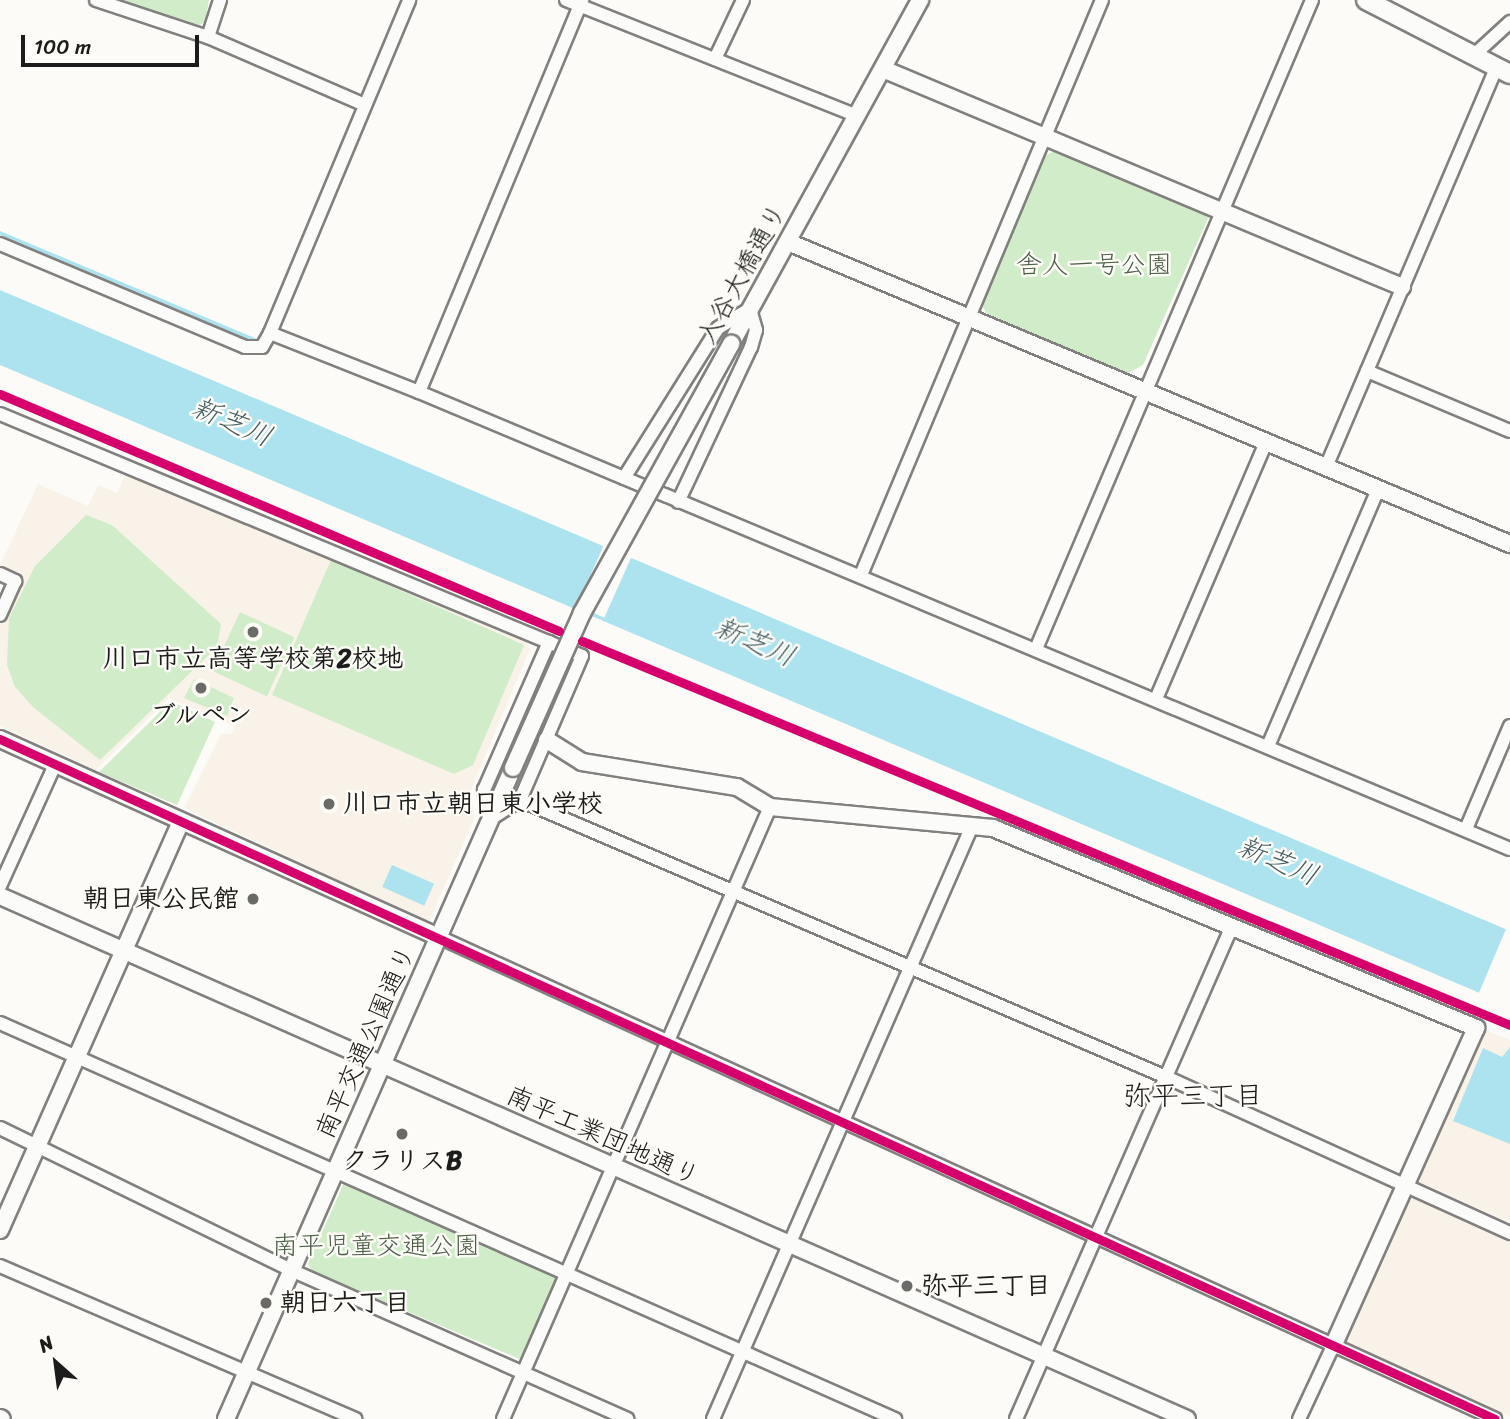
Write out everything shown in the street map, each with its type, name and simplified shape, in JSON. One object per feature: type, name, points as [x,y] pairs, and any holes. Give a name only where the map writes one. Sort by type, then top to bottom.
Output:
[{"type":"main road","points":[[1366,0],[1504,70]]},
{"type":"street","points":[[96,0],[208,37],[365,105]]},
{"type":"street","points":[[208,37],[220,0]]},
{"type":"street","points":[[0,244],[244,347],[262,348],[409,0]]},
{"type":"street","points":[[566,0],[581,3],[857,116]]},
{"type":"street","points":[[715,59],[743,0]]},
{"type":"street","name":"入谷大橋通り","points":[[604,571],[920,0]]},
{"type":"street","points":[[861,575],[1102,0]]},
{"type":"street","points":[[1036,649],[1312,0]]},
{"type":"street","points":[[419,392],[581,3]]},
{"type":"street","points":[[1474,55],[1510,22]]},
{"type":"street","points":[[883,69],[1402,287]]},
{"type":"street","points":[[1326,467],[1402,287],[1504,70]]},
{"type":"street","points":[[788,242],[1510,544]]},
{"type":"street","points":[[624,478],[718,328],[750,309],[756,330],[751,347],[678,502]]},
{"type":"street","points":[[270,333],[861,575],[1510,849]]},
{"type":"street","points":[[1367,371],[1510,431]]},
{"type":"street","points":[[0,414],[549,642],[583,658],[520,800],[491,820],[484,790],[549,642]]},
{"type":"street","points":[[1156,699],[1266,442]]},
{"type":"street","points":[[1268,746],[1378,489]]},
{"type":"street","name":"南平交通公園通り","points":[[226,1419],[513,768],[604,571]]},
{"type":"street","points":[[0,574],[15,581],[0,615]]},
{"type":"street","points":[[1466,829],[1510,726]]},
{"type":"street","points":[[0,739],[668,1040],[1495,1419]]},
{"type":"street","points":[[547,740],[582,762],[737,787],[770,807],[993,828],[1476,1028],[1299,1419]]},
{"type":"street","points":[[0,886],[55,765]]},
{"type":"street","points":[[520,800],[1166,1077],[1510,1233]]},
{"type":"street","points":[[503,1419],[770,807]]},
{"type":"street","points":[[0,1230],[181,821]]},
{"type":"street","points":[[713,1419],[846,1121],[972,826]]},
{"type":"street","name":"南平工業団地通り","points":[[0,896],[1187,1419]]},
{"type":"street","points":[[1016,1419],[1232,926]]},
{"type":"street","points":[[0,1023],[567,1273],[878,1416],[895,1419]]},
{"type":"street","points":[[0,1128],[291,1270],[626,1419]]},
{"type":"street","points":[[0,1266],[356,1419]]},
{"type":"shaded area","name":"川口市立高等学校第2校地","points":[[126,472],[525,640],[530,649],[471,790],[474,819],[430,919],[425,921],[184,808],[221,734],[231,734],[243,707],[232,725],[169,698],[96,770],[0,726],[0,624],[22,575],[0,565],[38,484],[88,506],[98,485],[117,493]]},
{"type":"shaded area","points":[[1484,1029],[1510,1040],[1510,1222],[1421,1183],[1419,1176]]},
{"type":"shaded area","points":[[1414,1199],[1510,1241],[1510,1417],[1346,1342],[1344,1337],[1406,1202]]},
{"type":"green space","points":[[120,0],[209,0],[205,22],[199,25]]},
{"type":"green space","name":"舎人一号公園","points":[[1057,150],[1210,214],[1143,365],[1126,374],[986,313],[982,304],[1046,155]]},
{"type":"green space","points":[[86,515],[112,525],[221,624],[217,647],[100,760],[33,707],[15,687],[7,665],[9,618],[35,566]]},
{"type":"green space","points":[[331,560],[524,645],[473,765],[454,774],[272,695]]},
{"type":"green space","points":[[240,612],[294,637],[267,696],[213,671]]},
{"type":"green space","name":"ブルペン","points":[[194,679],[234,698],[227,716],[184,698]]},
{"type":"green space","points":[[171,701],[215,722],[177,805],[99,772]]},
{"type":"green space","name":"南平児童交通公園","points":[[352,1183],[552,1273],[557,1283],[522,1360],[312,1271],[308,1264],[343,1185]]},
{"type":"water","name":"新芝川","points":[[0,290],[1506,929],[1479,993],[0,365]]},
{"type":"water","points":[[392,865],[434,884],[424,906],[382,887]]},
{"type":"water","points":[[1510,1047],[1510,1144],[1453,1121],[1483,1048],[1502,1057]]},
{"type":"pier","points":[[607,538],[634,550],[604,618],[577,606]]},
{"type":"waterway","points":[[0,233],[255,340]]},
{"type":"cycle path","points":[[0,394],[559,631]]},
{"type":"cycle path","points":[[582,641],[1510,1025]]},
{"type":"cycle path","points":[[0,739],[1495,1419]]},
{"type":"place","name":"川口市立高等学校第2校地","points":[[253,632]]},
{"type":"place","name":"ブルペン","points":[[201,688]]},
{"type":"place","name":"川口市立朝日東小学校","points":[[329,804]]},
{"type":"place","name":"朝日東公民館","points":[[253,899]]},
{"type":"place","name":"クラリスB","points":[[402,1134]]},
{"type":"place","name":"弥平三丁目","points":[[907,1286]]},
{"type":"place","name":"朝日六丁目","points":[[266,1303]]},
{"type":"district","name":"弥平三丁目","points":[[1193,1096]]}]
